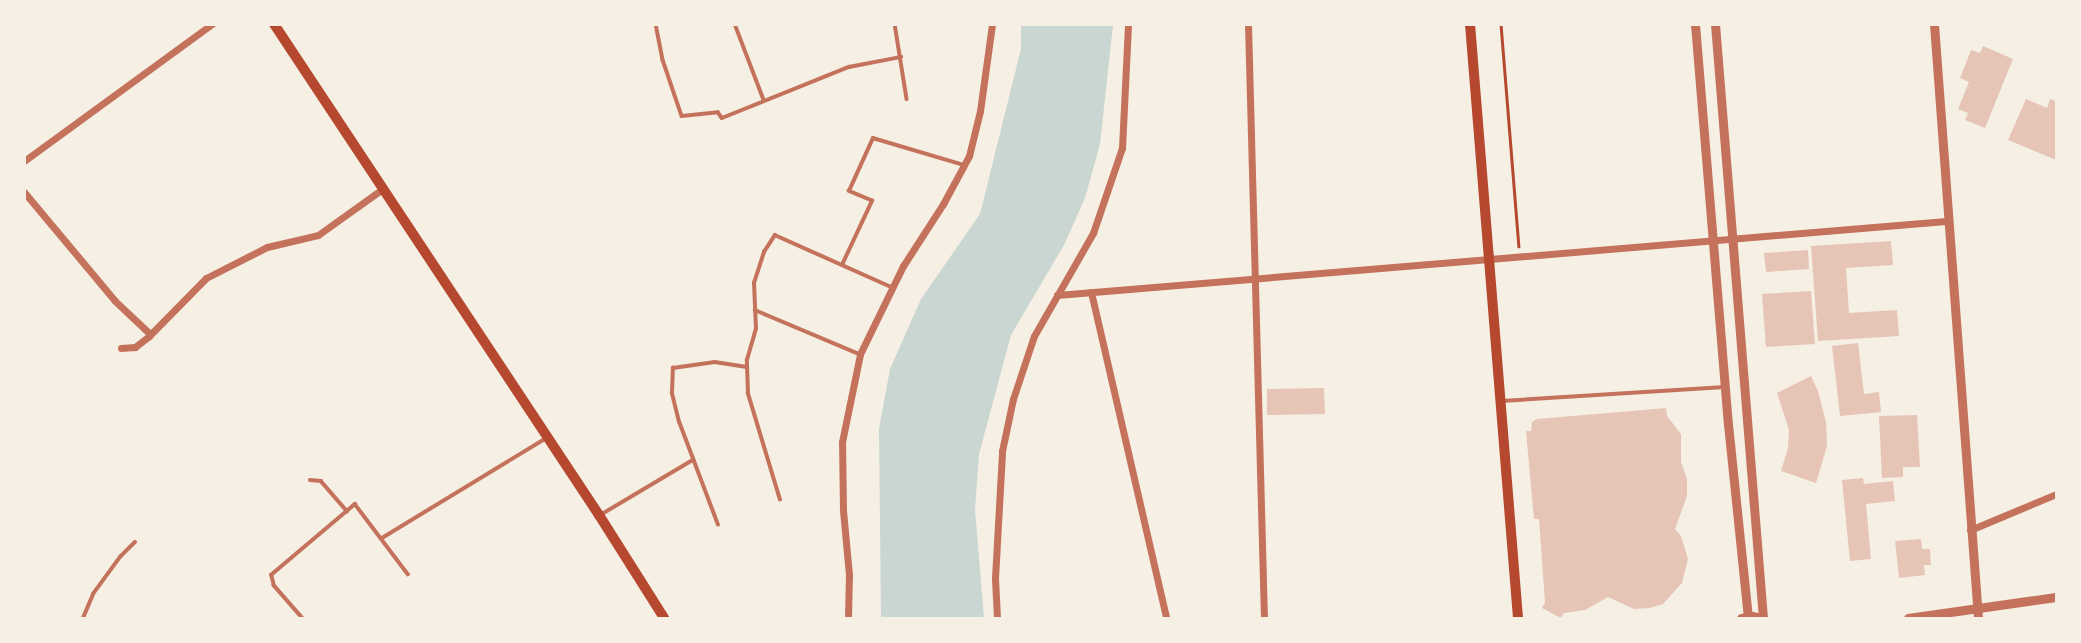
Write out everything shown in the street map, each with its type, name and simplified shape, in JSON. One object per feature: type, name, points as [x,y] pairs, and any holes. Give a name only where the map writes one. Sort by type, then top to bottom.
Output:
[{"type":"main road","points":[[274,24],[599,515],[664,618]]},
{"type":"main road","points":[[1470,24],[1518,618]]},
{"type":"street","points":[[24,162],[212,24]]},
{"type":"street","points":[[848,618],[849,575],[843,510],[842,442],[860,354],[892,288],[964,165],[980,111],[992,24]]},
{"type":"street","points":[[997,618],[995,578],[1002,451],[1024,362],[1057,295],[1093,233],[1122,148],[1128,24]]},
{"type":"street","points":[[1248,24],[1265,618]]},
{"type":"street","points":[[1695,24],[1744,617],[1762,618],[1714,24]]},
{"type":"street","points":[[1934,24],[1946,221],[1977,614]]},
{"type":"street","points":[[121,348],[135,347],[206,278],[267,247],[317,235],[384,188]]},
{"type":"street","points":[[24,192],[116,301],[150,334]]},
{"type":"street","points":[[1057,295],[1489,260],[1712,238],[1946,221]]},
{"type":"street","points":[[1091,292],[1167,618]]},
{"type":"street","points":[[1970,530],[2056,494]]},
{"type":"street","points":[[1908,618],[1977,614],[2056,597]]},
{"type":"lane","points":[[656,24],[663,60],[682,116],[718,112],[722,118],[849,66],[901,57]]},
{"type":"lane","points":[[735,24],[764,100]]},
{"type":"lane","points":[[895,24],[908,99]]},
{"type":"lane","points":[[842,265],[872,201],[849,191],[873,138],[964,165]]},
{"type":"lane","points":[[780,500],[748,394],[747,367],[756,329],[754,282],[764,252],[775,235],[892,288]]},
{"type":"lane","points":[[755,310],[860,354]]},
{"type":"lane","points":[[718,525],[693,460],[673,393],[673,368],[715,362],[747,367]]},
{"type":"lane","points":[[1500,401],[1726,387]]},
{"type":"lane","points":[[382,538],[547,438]]},
{"type":"lane","points":[[599,515],[693,460]]},
{"type":"lane","points":[[310,480],[321,481],[347,511]]},
{"type":"lane","points":[[303,618],[278,592],[271,575],[355,504],[408,574]]},
{"type":"lane","points":[[83,618],[93,594],[120,557],[135,542]]},
{"type":"path","points":[[1501,24],[1518,242],[1522,256]]},
{"type":"shaded area","points":[[1021,25],[1113,25],[1100,144],[1085,198],[1064,245],[1011,335],[979,454],[975,509],[984,618],[881,618],[879,429],[890,369],[921,299],[980,214],[1021,49]]},
{"type":"building","points":[[1983,46],[2013,59],[1985,128],[1965,120],[1968,113],[1958,109],[1969,82],[1960,78],[1971,50],[1980,53]]},
{"type":"building","points":[[2026,99],[2047,108],[2050,99],[2056,101],[2056,160],[2008,140]]},
{"type":"building","points":[[1891,241],[1893,265],[1846,268],[1849,313],[1897,310],[1899,336],[1818,341],[1811,246]]},
{"type":"building","points":[[1808,250],[1809,269],[1766,272],[1764,253]]},
{"type":"building","points":[[1811,291],[1815,344],[1766,347],[1762,294]]},
{"type":"building","points":[[1858,343],[1864,394],[1879,392],[1881,412],[1840,416],[1832,346]]},
{"type":"building","points":[[1811,376],[1826,422],[1827,446],[1816,483],[1781,471],[1788,448],[1789,430],[1777,393]]},
{"type":"building","points":[[1324,388],[1325,414],[1267,415],[1267,389]]},
{"type":"building","points":[[1666,408],[1667,416],[1681,434],[1681,462],[1687,479],[1687,496],[1675,529],[1681,536],[1688,559],[1682,583],[1663,604],[1650,608],[1634,609],[1608,597],[1585,610],[1564,613],[1561,618],[1542,608],[1545,602],[1539,519],[1534,519],[1526,431],[1531,431],[1532,422],[1537,419]]},
{"type":"building","points":[[1917,415],[1920,467],[1903,467],[1903,477],[1882,478],[1879,416]]},
{"type":"building","points":[[1863,478],[1864,484],[1893,481],[1895,501],[1866,504],[1871,559],[1850,561],[1842,480]]},
{"type":"building","points":[[1921,539],[1922,549],[1930,549],[1931,565],[1924,565],[1925,575],[1899,578],[1895,541]]}]
